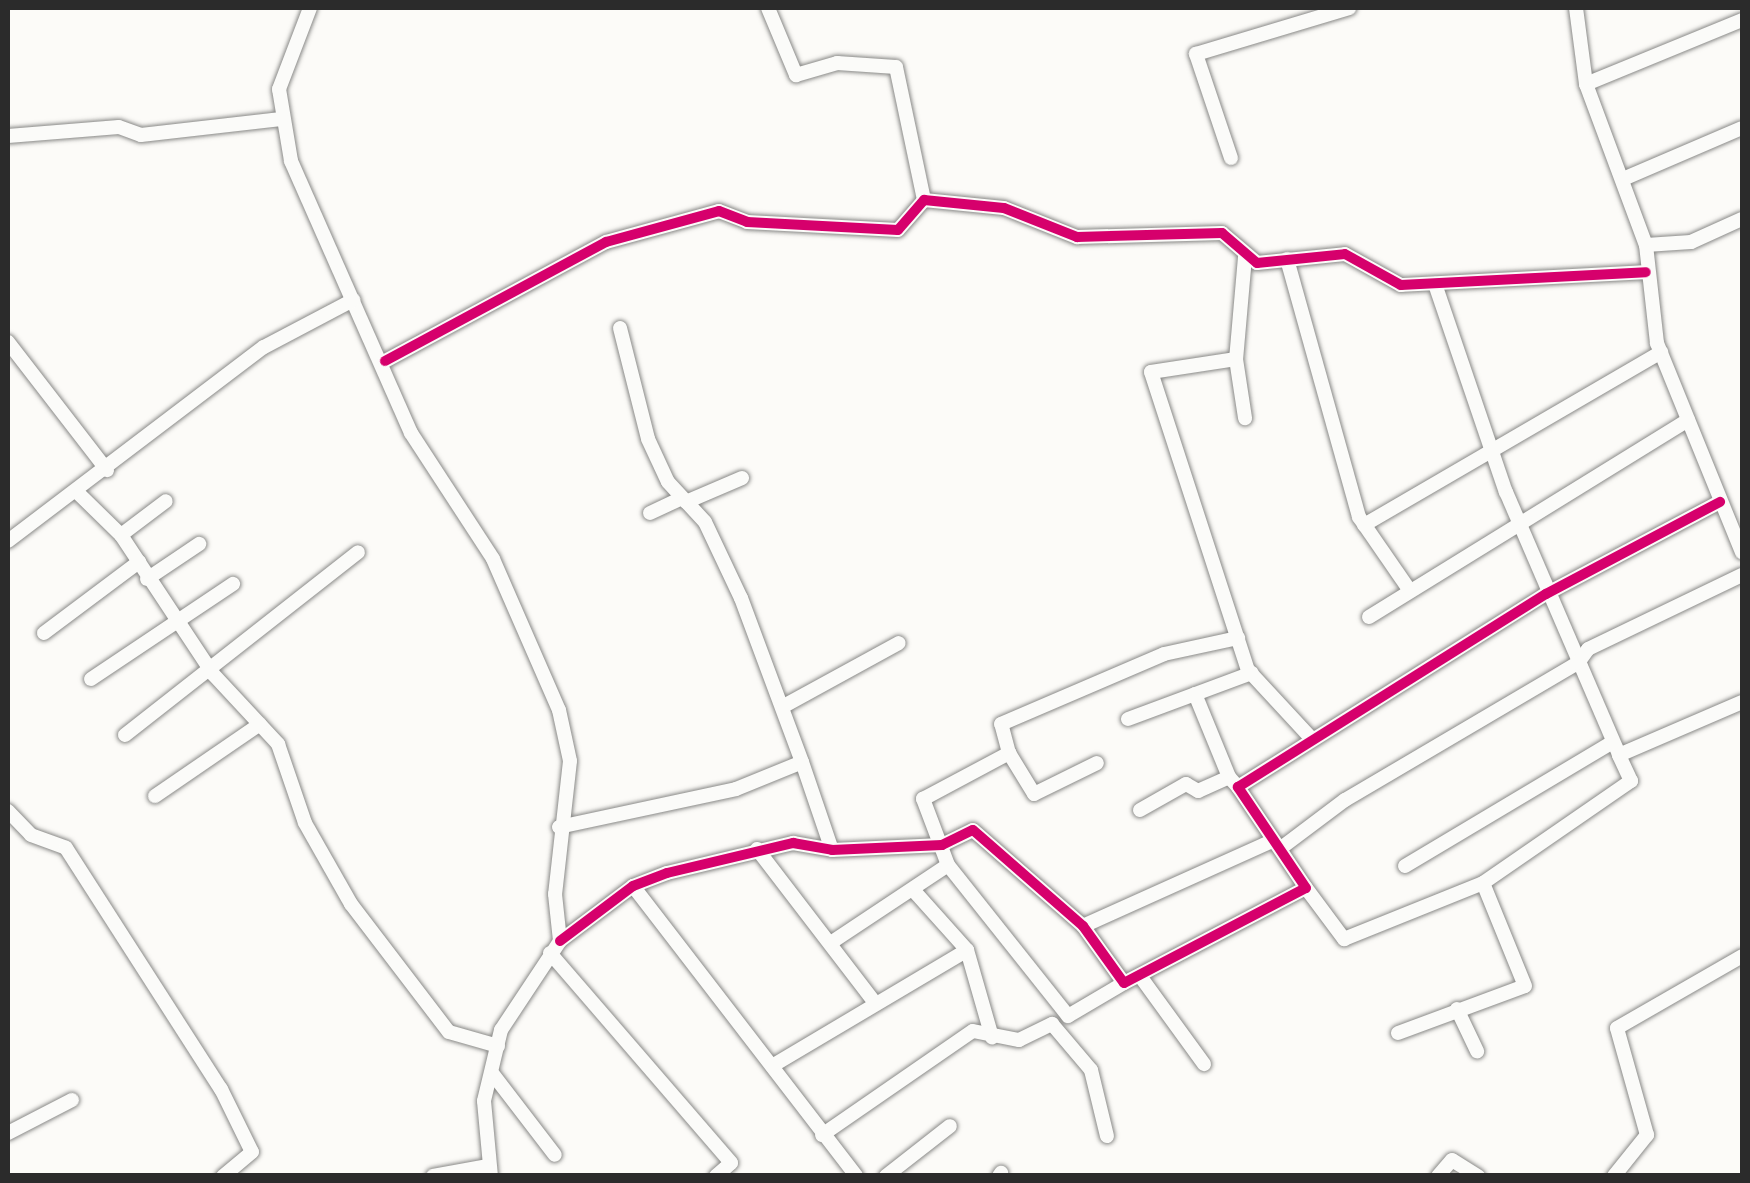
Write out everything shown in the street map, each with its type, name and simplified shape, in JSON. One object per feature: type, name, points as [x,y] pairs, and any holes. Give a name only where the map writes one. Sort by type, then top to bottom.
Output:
[{"type":"street","points":[[310,8],[279,89],[291,162],[385,362],[411,433],[494,558],[560,710],[570,761],[560,827],[555,947],[731,1163],[716,1176]]},
{"type":"street","points":[[768,8],[796,76],[837,62],[896,67],[924,200]]},
{"type":"street","points":[[1231,158],[1196,54],[1349,8]]},
{"type":"street","points":[[1576,8],[1586,84],[1646,245],[1646,272],[1661,352],[1742,550]]},
{"type":"street","points":[[1586,84],[1742,20]]},
{"type":"street","points":[[8,136],[119,127],[141,135],[281,119]]},
{"type":"street","points":[[1622,179],[1742,128]]},
{"type":"street","points":[[924,200],[1004,208],[1078,237],[1222,233],[1245,258],[1287,260],[1345,254],[1401,285],[1536,272],[1646,272]]},
{"type":"street","points":[[385,362],[606,242],[677,218],[719,211],[778,226],[898,230],[924,200]]},
{"type":"street","points":[[1646,245],[1691,242],[1742,219]]},
{"type":"street","points":[[1245,258],[1236,359],[1245,418]]},
{"type":"street","points":[[1287,260],[1333,440],[1364,524],[1408,588]]},
{"type":"street","points":[[1196,694],[1234,782],[1344,939],[1484,883],[1631,781],[1546,594],[1436,284]]},
{"type":"street","points":[[8,541],[78,493],[264,346],[353,300]]},
{"type":"street","points":[[620,328],[648,439],[684,500],[705,522],[741,598],[832,850]]},
{"type":"street","points":[[8,342],[107,470]]},
{"type":"street","points":[[1364,524],[1661,352]]},
{"type":"street","points":[[1236,359],[1151,372],[1252,673],[1312,739]]},
{"type":"street","points":[[1369,617],[1408,588],[1688,420]]},
{"type":"street","points":[[650,513],[742,478]]},
{"type":"street","points":[[78,493],[121,535],[174,621],[213,674],[278,744],[305,822],[351,904],[449,1032],[498,1046]]},
{"type":"street","points":[[121,535],[166,502]]},
{"type":"street","points":[[1140,810],[1186,784],[1198,791],[1234,782],[1312,739],[1546,594],[1720,502]]},
{"type":"street","points":[[147,579],[200,544]]},
{"type":"street","points":[[125,735],[213,674],[358,552]]},
{"type":"street","points":[[44,634],[139,562]]},
{"type":"street","points":[[1083,926],[1277,844],[1578,663],[1588,648],[1742,575]]},
{"type":"street","points":[[91,679],[233,584]]},
{"type":"street","points":[[1097,763],[1034,794],[1010,753],[1001,724],[1164,654],[1238,638]]},
{"type":"street","points":[[782,707],[899,643]]},
{"type":"street","points":[[1128,719],[1252,673]]},
{"type":"street","points":[[1405,866],[1615,749],[1742,702]]},
{"type":"street","points":[[155,796],[260,724]]},
{"type":"street","points":[[1010,753],[923,799],[948,865],[1068,1016],[1306,888]]},
{"type":"street","points":[[560,827],[736,789],[802,762]]},
{"type":"street","points":[[8,812],[31,835],[66,848],[220,1089],[252,1152],[223,1176]]},
{"type":"street","points":[[434,1176],[490,1170],[484,1100],[498,1046],[555,947],[633,886],[757,850],[793,843],[832,850],[942,845],[973,830],[1083,926],[1124,983]]},
{"type":"street","points":[[757,850],[875,1002]]},
{"type":"street","points":[[832,942],[915,892],[948,865]]},
{"type":"street","points":[[1398,1033],[1526,982],[1484,883]]},
{"type":"street","points":[[633,886],[856,1176]]},
{"type":"street","points":[[915,892],[968,950],[992,1038]]},
{"type":"street","points":[[772,1066],[968,950]]},
{"type":"street","points":[[1614,1176],[1647,1135],[1617,1028],[1742,956]]},
{"type":"street","points":[[1140,976],[1204,1064]]},
{"type":"street","points":[[1457,1009],[1477,1051]]},
{"type":"street","points":[[822,1134],[972,1030],[984,1027],[992,1038],[1019,1040],[1052,1024],[1066,1033],[1091,1070],[1107,1136]]},
{"type":"street","points":[[492,1073],[555,1155]]},
{"type":"street","points":[[8,1133],[72,1100]]},
{"type":"street","points":[[886,1176],[950,1126]]},
{"type":"street","points":[[1438,1176],[1452,1160],[1478,1176]]},
{"type":"cycle path","points":[[385,361],[606,242],[719,211],[747,222],[898,230],[924,200],[1004,208],[1077,237],[1222,233],[1257,263],[1345,254],[1401,285],[1646,272]]},
{"type":"cycle path","points":[[560,941],[633,886],[667,873],[793,843],[832,850],[942,845],[973,830],[1083,926],[1124,983],[1306,888],[1238,787],[1546,594],[1720,502]]}]
